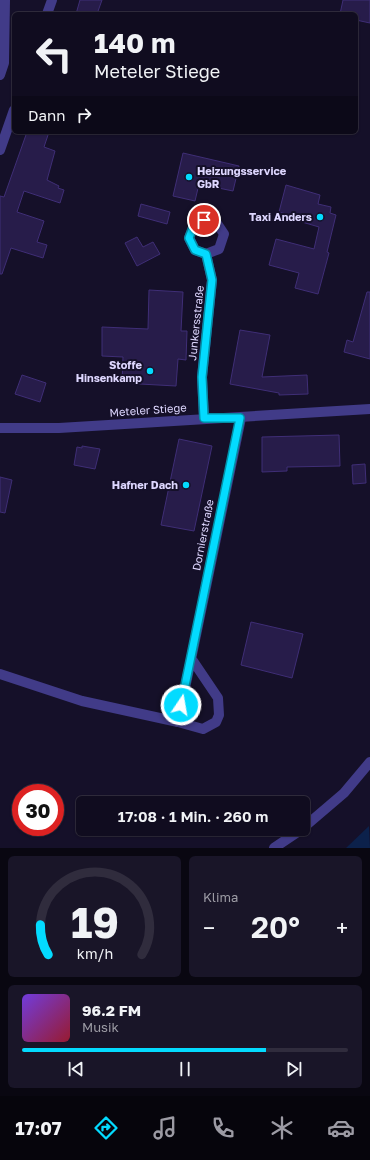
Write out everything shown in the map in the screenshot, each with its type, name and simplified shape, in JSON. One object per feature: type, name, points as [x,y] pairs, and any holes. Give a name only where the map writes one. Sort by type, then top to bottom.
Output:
[{"type":"street","points":[[0,75],[4,63],[5,0]]},
{"type":"street","points":[[48,12],[52,0]]},
{"type":"street","points":[[0,150],[12,116]]},
{"type":"street","name":"Junkersstraße","points":[[204,418],[202,377],[212,280],[206,254]]},
{"type":"street","name":"Meteler Stiege","points":[[0,428],[59,428],[370,409]]},
{"type":"street","name":"Dornierstraße","points":[[178,722],[240,418]]},
{"type":"street","points":[[0,674],[82,701],[203,729],[216,722],[218,715],[218,698],[191,658]]},
{"type":"street","points":[[310,822],[329,807],[354,782],[370,762]]},
{"type":"street","points":[[274,848],[292,836]]},
{"type":"water","points":[[369,826],[370,848],[346,848]]},
{"type":"building","points":[[80,0],[102,0],[98,12],[77,12]]},
{"type":"building","points":[[343,0],[370,0],[370,23],[358,20],[358,12],[340,12]]},
{"type":"building","points":[[26,134],[48,134],[44,147],[55,151],[47,180],[59,186],[58,188],[64,190],[60,203],[24,191],[17,212],[44,221],[37,242],[47,245],[43,258],[11,248],[2,274],[0,274],[0,196],[4,197]]},
{"type":"building","points":[[183,153],[239,166],[233,191],[199,184],[195,201],[173,196]]},
{"type":"building","points":[[286,185],[320,195],[318,204],[331,207],[330,213],[336,215],[327,252],[329,253],[318,294],[295,288],[299,273],[269,265],[276,239],[314,249],[319,227],[302,222],[303,219],[279,212]]},
{"type":"building","points":[[141,204],[170,212],[167,224],[138,216]]},
{"type":"building","points":[[137,237],[143,247],[153,242],[160,254],[137,266],[125,243]]},
{"type":"building","points":[[149,290],[183,292],[181,331],[187,331],[186,360],[178,359],[176,386],[122,383],[123,357],[102,356],[102,327],[148,329]]},
{"type":"building","points":[[367,292],[370,292],[370,359],[344,352],[347,340],[353,342]]},
{"type":"building","points":[[240,330],[270,335],[262,377],[307,375],[308,394],[279,395],[279,393],[230,384]]},
{"type":"building","points":[[22,375],[46,383],[40,402],[15,394]]},
{"type":"building","points":[[339,435],[340,466],[287,467],[287,471],[262,472],[262,437]]},
{"type":"building","name":"Hafner Dach","points":[[179,439],[212,446],[194,531],[161,525]]},
{"type":"building","points":[[82,446],[100,449],[95,469],[74,465],[77,447],[82,448]]},
{"type":"building","points":[[365,464],[366,483],[353,484],[352,465]]},
{"type":"building","points":[[0,477],[12,480],[5,513],[0,512]]},
{"type":"building","points":[[251,622],[303,634],[292,678],[241,665]]},
{"type":"place","name":"Heizungsservice GbR","points":[[189,177]]},
{"type":"place","name":"Taxi Anders","points":[[320,217]]},
{"type":"place","name":"Stoffe Hinsenkamp","points":[[150,371]]},
{"type":"place","name":"Hafner Dach","points":[[186,485]]},
{"type":"route","points":[[181,705],[240,418],[204,418],[202,377],[212,280],[206,254],[195,250],[190,243],[189,238],[194,225],[204,220]]}]
